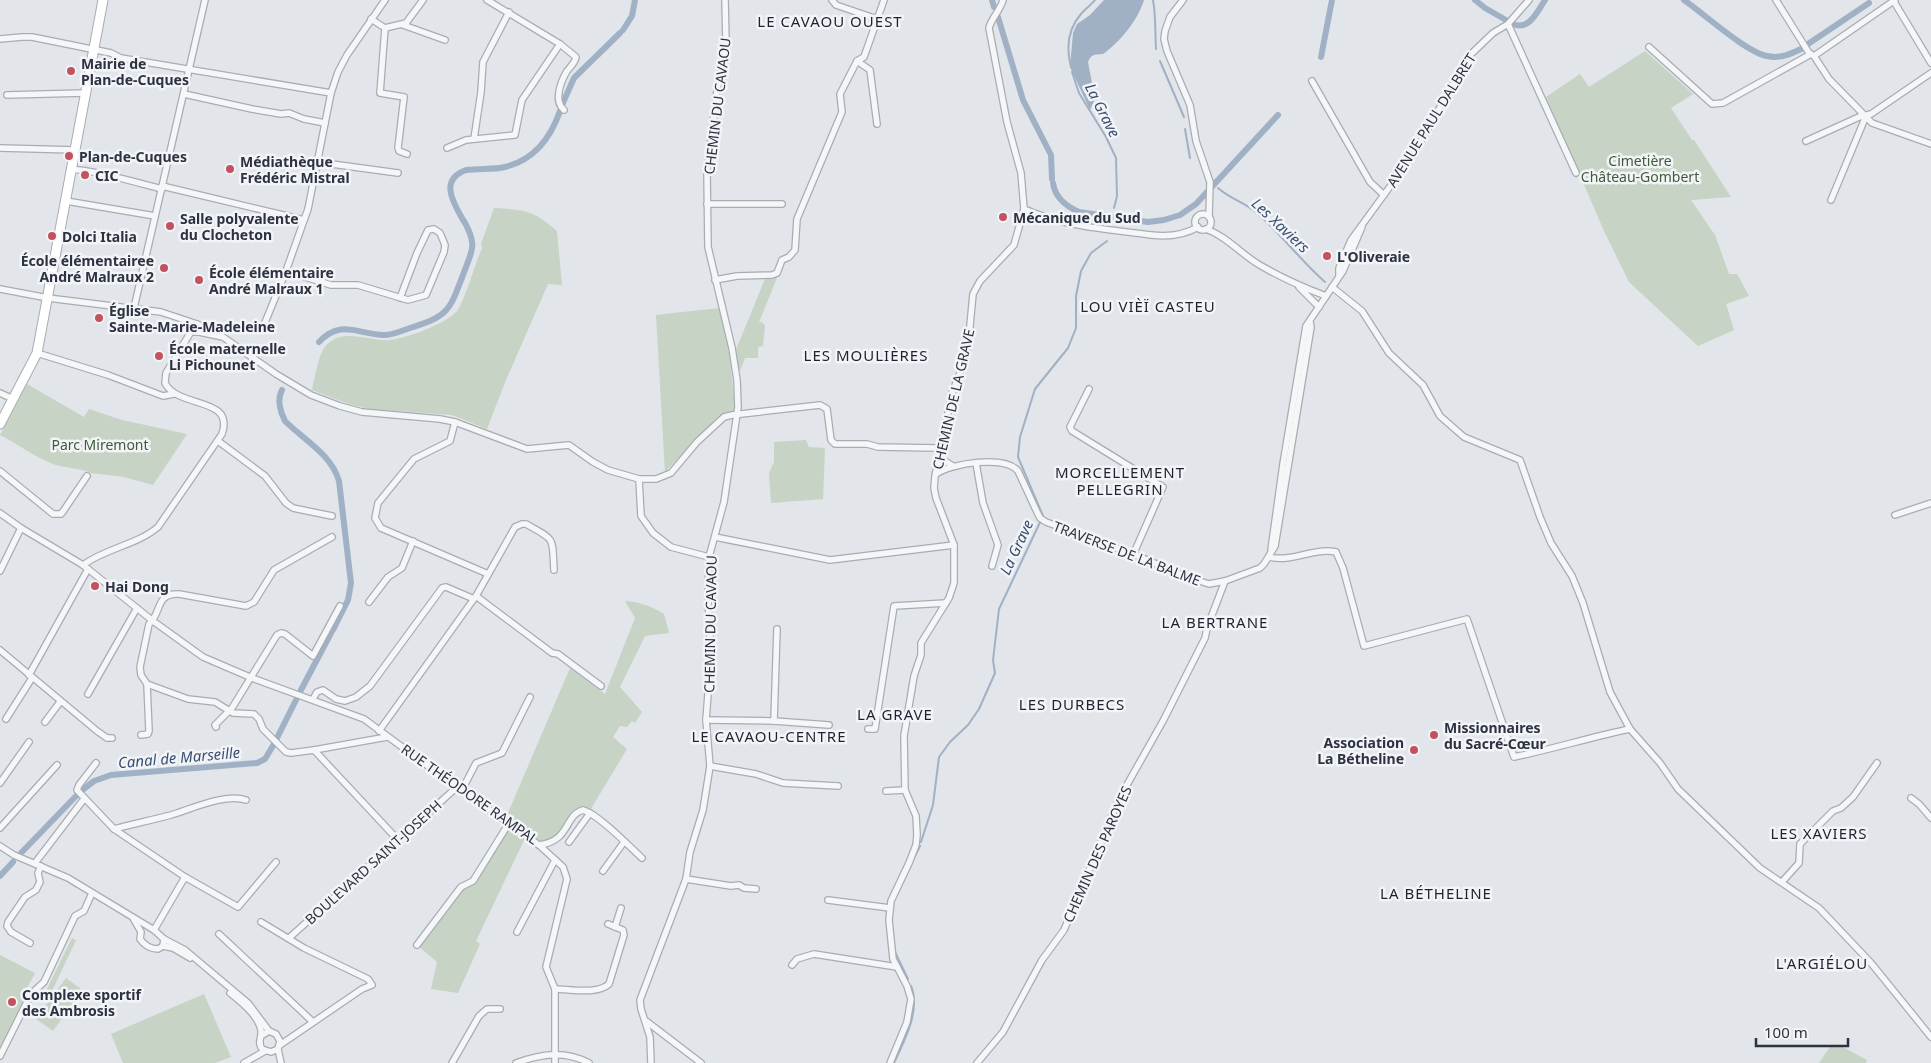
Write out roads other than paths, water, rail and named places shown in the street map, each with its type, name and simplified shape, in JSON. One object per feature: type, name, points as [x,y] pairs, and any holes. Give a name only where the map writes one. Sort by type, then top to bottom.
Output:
[{"type":"main road","points":[[0,424],[37,353],[76,150],[92,50],[103,0]]},
{"type":"street","points":[[134,308],[204,0]]},
{"type":"street","points":[[264,325],[308,209],[331,93],[347,55],[385,0]]},
{"type":"street","points":[[372,19],[385,28],[406,23],[423,0]]},
{"type":"street","points":[[487,0],[560,44],[576,57],[576,61],[567,72],[560,90],[562,108]]},
{"type":"street","name":"CHEMIN DU CAVAOU","points":[[651,1063],[650,1037],[641,1009],[643,992],[686,879],[690,852],[703,810],[710,766],[706,720],[711,655],[708,598],[709,557],[724,502],[738,407],[737,380],[732,348],[708,247],[707,172],[710,135],[726,42],[725,0]]},
{"type":"street","points":[[832,0],[836,5],[877,19]]},
{"type":"street","points":[[715,280],[736,276],[772,275],[777,273],[782,260],[789,257],[795,250],[797,219],[842,112],[840,94],[857,61],[864,56],[884,0]]},
{"type":"street","name":"CHEMIN DE LA GRAVE","points":[[890,1063],[910,1011],[910,994],[893,960],[890,938],[891,901],[915,848],[917,835],[916,816],[905,790],[904,736],[914,676],[921,654],[921,643],[946,603],[954,583],[954,545],[936,498],[934,488],[936,474],[952,393],[964,363],[973,294],[980,281],[1014,245],[1024,209],[1021,173],[1007,122],[989,28],[1003,0]]},
{"type":"street","points":[[1183,0],[1170,17],[1164,39],[1167,51],[1190,105],[1196,141],[1210,182],[1206,229]]},
{"type":"street","name":"AVENUE PAUL DALBRET","points":[[1270,554],[1302,367],[1306,326],[1343,270],[1362,227],[1413,155],[1469,56],[1493,33],[1508,24],[1529,0]]},
{"type":"street","points":[[1776,0],[1803,43],[1829,79],[1872,123],[1931,144]]},
{"type":"street","points":[[1649,47],[1712,104],[1723,103],[1811,54],[1894,0],[1931,63]]},
{"type":"street","points":[[474,139],[483,62],[509,12]]},
{"type":"street","points":[[401,24],[446,40]]},
{"type":"street","points":[[1508,24],[1576,173]]},
{"type":"street","points":[[385,28],[380,93],[404,97],[398,148],[399,151],[407,154]]},
{"type":"street","points":[[0,39],[32,37],[111,53],[120,58],[331,93]]},
{"type":"street","points":[[447,148],[466,140],[514,135],[522,100],[560,44]]},
{"type":"street","points":[[857,61],[870,70],[877,124]]},
{"type":"street","points":[[1806,142],[1859,117],[1866,116],[1931,73]]},
{"type":"street","points":[[1312,81],[1370,182],[1384,195]]},
{"type":"street","points":[[7,95],[85,93]]},
{"type":"street","points":[[184,94],[265,112],[289,113],[304,119],[325,123]]},
{"type":"street","points":[[1831,200],[1866,116]]},
{"type":"street","points":[[0,148],[76,150]]},
{"type":"street","points":[[317,162],[398,173]]},
{"type":"street","points":[[72,170],[94,172],[304,220]]},
{"type":"street","points":[[66,201],[155,216]]},
{"type":"street","points":[[707,204],[782,204]]},
{"type":"street","points":[[1024,209],[1052,220],[1089,227],[1162,236],[1186,232],[1197,225]]},
{"type":"street","points":[[1197,225],[1196,218],[1208,218]]},
{"type":"street","points":[[1208,218],[1216,233]]},
{"type":"street","points":[[1197,225],[1216,233],[1258,264],[1297,285],[1326,296]]},
{"type":"street","points":[[286,271],[331,284],[358,286],[400,298],[408,300],[426,295],[444,252],[445,245],[440,233],[434,229],[428,230],[400,298]]},
{"type":"street","points":[[1297,285],[1319,307]]},
{"type":"street","points":[[1332,287],[1362,311],[1390,353],[1423,385],[1440,416],[1464,437],[1520,460],[1540,517],[1552,543],[1572,576],[1583,603],[1610,692],[1630,728],[1660,763],[1678,789],[1767,874],[1782,882],[1819,908],[1871,963],[1931,1037]]},
{"type":"street","points":[[0,289],[48,298],[161,312],[184,320],[196,329],[223,336],[276,374],[311,395],[362,412],[440,418],[527,449],[569,445],[608,470],[639,478],[661,478],[671,473],[714,425],[728,416],[820,406],[827,409],[831,440],[835,444],[937,448],[941,453],[942,459],[953,466]]},
{"type":"street","points":[[174,394],[167,386],[165,376],[196,329]]},
{"type":"street","points":[[6,720],[85,567],[100,554],[149,533],[158,527],[218,441],[224,427],[224,421],[220,412],[210,406],[174,394],[163,396],[108,375],[37,353]]},
{"type":"street","points":[[1089,389],[1070,427],[1072,431],[1163,487],[1133,555]]},
{"type":"street","points":[[0,393],[13,399]]},
{"type":"street","points":[[455,422],[450,441],[414,459],[378,503],[375,518],[381,528],[488,574]]},
{"type":"street","points":[[218,441],[264,476],[292,508],[332,516]]},
{"type":"street","name":"TRAVERSE DE LA BALME","points":[[936,474],[944,468],[953,466],[1003,462],[1014,467],[1040,518],[1046,522],[1204,583],[1225,581]]},
{"type":"street","points":[[976,463],[983,503],[998,545],[992,566]]},
{"type":"street","points":[[0,471],[53,514],[57,515],[64,510],[87,476]]},
{"type":"street","points":[[639,478],[642,516],[654,533],[670,547],[709,557]]},
{"type":"street","points":[[1895,514],[1931,503]]},
{"type":"street","name":"RUE THÉODORE RAMPAL","points":[[0,513],[85,567],[153,621],[203,657],[252,678],[364,719],[539,845],[555,841],[578,811],[583,810],[590,813]]},
{"type":"street","points":[[379,730],[475,597],[515,527],[526,524],[550,537],[554,570]]},
{"type":"street","points":[[0,571],[21,528]]},
{"type":"street","points":[[332,537],[274,570],[250,605],[246,606],[173,594],[163,598],[153,621],[149,624],[140,675],[147,684],[188,699],[200,702],[215,702],[238,715],[250,712],[254,714],[271,740],[279,744],[286,752],[314,750],[387,736]]},
{"type":"street","points":[[715,537],[830,560],[954,545]]},
{"type":"street","points":[[369,602],[388,577],[402,568],[413,541]]},
{"type":"street","points":[[1225,581],[1260,568],[1270,554],[1279,560],[1314,553],[1336,552],[1343,568],[1364,646],[1467,620],[1514,757],[1630,728]]},
{"type":"street","name":"CHEMIN DES PAROYES","points":[[977,1063],[1003,1032],[1042,960],[1064,930],[1119,799],[1163,721],[1205,638],[1225,581]]},
{"type":"street","points":[[313,699],[317,692],[322,690],[336,699],[346,702],[370,686],[442,588],[446,586],[475,597],[601,686]]},
{"type":"street","points":[[868,728],[875,729],[894,606],[946,603]]},
{"type":"street","points":[[216,726],[252,678],[278,635],[281,633],[313,656],[340,606]]},
{"type":"street","points":[[88,694],[137,608]]},
{"type":"street","points":[[774,721],[776,629]]},
{"type":"street","points":[[0,650],[60,702],[107,738],[112,738]]},
{"type":"street","points":[[141,735],[148,734],[149,731],[147,684]]},
{"type":"street","points":[[460,788],[476,763],[502,753],[530,697]]},
{"type":"street","points":[[45,722],[60,702]]},
{"type":"street","points":[[706,720],[774,721],[830,725]]},
{"type":"street","points":[[0,783],[29,742]]},
{"type":"street","points":[[314,750],[398,840]]},
{"type":"street","points":[[96,762],[77,790],[114,829],[185,877],[238,907],[276,862]]},
{"type":"street","points":[[1782,882],[1799,863],[1800,844],[1833,811],[1841,808],[1853,797],[1877,763]]},
{"type":"street","points":[[0,828],[57,765]]},
{"type":"street","points":[[710,766],[756,774],[783,783],[838,786]]},
{"type":"street","name":"BOULEVARD SAINT-JOSEPH","points":[[289,938],[398,840],[460,788]]},
{"type":"street","points":[[886,791],[905,790]]},
{"type":"street","points":[[30,943],[11,932],[7,926],[8,922],[25,897],[36,890],[40,882],[38,864],[83,797]]},
{"type":"street","points":[[114,829],[173,814],[195,806],[238,797],[246,800]]},
{"type":"street","points":[[1911,798],[1931,818]]},
{"type":"street","points":[[569,842],[590,813],[642,858]]},
{"type":"street","points":[[418,944],[461,887],[473,881],[509,824]]},
{"type":"street","points":[[603,870],[624,842]]},
{"type":"street","points":[[539,845],[565,871],[567,879],[546,967],[555,989],[555,1063]]},
{"type":"street","points":[[0,846],[14,855],[68,878],[152,929],[163,942],[201,965],[252,1015],[260,1026],[260,1046],[280,1061]]},
{"type":"street","points":[[516,932],[555,860]]},
{"type":"street","points":[[141,932],[152,929],[185,877]]},
{"type":"street","points":[[686,879],[730,886],[739,885],[744,888],[756,889]]},
{"type":"street","points":[[0,1056],[32,994],[44,982],[75,916],[84,910],[92,893]]},
{"type":"street","points":[[828,900],[890,908]]},
{"type":"street","points":[[614,926],[621,908]]},
{"type":"street","points":[[133,918],[141,932],[140,939],[147,946],[156,949],[163,942]]},
{"type":"street","points":[[244,1063],[279,1047],[289,1037],[362,989],[372,985],[368,979],[304,948],[261,922]]},
{"type":"street","points":[[555,989],[596,990],[605,988],[609,984],[624,935],[622,930],[608,924]]},
{"type":"street","points":[[219,934],[313,1022]]},
{"type":"street","points":[[792,965],[797,959],[814,954],[897,968]]},
{"type":"street","points":[[211,974],[248,1003],[269,1031],[279,1037],[289,1037]]},
{"type":"street","points":[[452,1063],[478,1016],[487,1008],[500,1009]]},
{"type":"street","points":[[646,1020],[701,1063]]},
{"type":"street","points":[[261,1036],[269,1031]]},
{"type":"street","points":[[279,1037],[280,1061]]},
{"type":"street","points":[[516,1063],[555,1054],[573,1057],[589,1063]]},
{"type":"water","points":[[1104,0],[1144,0],[1133,23],[1122,37],[1103,54],[1092,56],[1089,59],[1095,99],[1090,110],[1070,67],[1073,33],[1077,24],[1090,15]]},
{"type":"waterway","name":"Canal de Marseille","points":[[623,30],[632,16],[635,0]]},
{"type":"waterway","name":"Canal de Marseille","points":[[992,0],[994,7]]},
{"type":"waterway","name":"La Grave","points":[[1071,67],[1068,53],[1070,33],[1076,20],[1095,0]]},
{"type":"waterway","name":"Les Xaviers","points":[[1153,0],[1156,49]]},
{"type":"waterway","name":"Canal de Marseille","points":[[1321,57],[1332,0]]},
{"type":"waterway","name":"Canal de Marseille","points":[[1475,0],[1506,20]]},
{"type":"waterway","name":"Canal de Marseille","points":[[1513,24],[1524,25],[1528,23],[1536,15],[1545,0]]},
{"type":"waterway","name":"Canal de Marseille","points":[[1684,0],[1748,48],[1758,53],[1772,57],[1790,54],[1803,48]]},
{"type":"waterway","name":"Canal de Marseille","points":[[1808,44],[1869,3]]},
{"type":"waterway","name":"Canal de Marseille","points":[[998,17],[1023,100],[1051,155],[1052,179]]},
{"type":"waterway","name":"Canal de Marseille","points":[[562,105],[574,78],[620,33]]},
{"type":"waterway","name":"Les Xaviers","points":[[1160,61],[1184,117]]},
{"type":"waterway","name":"La Grave","points":[[1072,72],[1079,93],[1106,137],[1116,158],[1117,196],[1114,208]]},
{"type":"waterway","name":"Canal de Marseille","points":[[463,220],[455,206],[451,192],[451,185],[458,174],[466,170],[505,167],[525,159],[540,146],[552,130],[560,111]]},
{"type":"waterway","name":"Canal de Marseille","points":[[1053,183],[1056,193],[1062,201],[1079,212],[1148,222],[1164,220],[1180,215],[1196,204],[1278,115]]},
{"type":"waterway","name":"Les Xaviers","points":[[1185,129],[1190,158]]},
{"type":"waterway","name":"Les Xaviers","points":[[1218,188],[1257,213],[1325,282]]},
{"type":"waterway","name":"Canal de Marseille","points":[[319,342],[327,335],[342,329],[384,335],[397,333],[432,320],[446,311],[454,297],[471,254],[471,236],[464,221]]},
{"type":"waterway","name":"La Grave","points":[[921,842],[933,805],[939,757],[950,742],[968,725],[979,709],[995,673],[993,660],[999,609],[1043,516],[1018,457],[1020,437],[1035,389],[1068,348],[1076,328],[1076,296],[1081,271],[1091,253],[1107,241]]},
{"type":"waterway","name":"Canal de Marseille","points":[[282,390],[280,406],[285,421],[323,455],[335,471],[339,481],[351,583],[348,600],[333,630]]},
{"type":"waterway","name":"Canal de Marseille","points":[[301,690],[331,633]]},
{"type":"waterway","name":"Canal de Marseille","points":[[276,740],[297,698]]},
{"type":"waterway","name":"Canal de Marseille","points":[[81,791],[94,781],[111,775],[257,763],[265,759],[274,744]]},
{"type":"waterway","name":"Canal de Marseille","points":[[21,853],[78,794]]},
{"type":"waterway","name":"La Grave","points":[[913,860],[920,846]]},
{"type":"waterway","name":"Canal de Marseille","points":[[0,876],[13,862]]},
{"type":"waterway","name":"La Grave","points":[[892,913],[892,928]]},
{"type":"waterway","name":"La Grave","points":[[895,952],[908,979]]},
{"type":"waterway","name":"La Grave","points":[[894,1063],[913,1015],[914,995],[911,986]]},
{"type":"place","name":"Mairie de Plan-de-Cuques","points":[[71,71]]},
{"type":"place","name":"Plan-de-Cuques","points":[[69,156]]},
{"type":"place","name":"Médiathèque Frédéric Mistral","points":[[230,169]]},
{"type":"place","name":"CIC","points":[[85,175]]},
{"type":"place","name":"Mécanique du Sud","points":[[1003,217]]},
{"type":"place","name":"Salle polyvalente du Clocheton","points":[[170,226]]},
{"type":"place","name":"Dolci Italia","points":[[52,236]]},
{"type":"place","name":"L'Oliveraie","points":[[1327,256]]},
{"type":"place","name":"École élémentairee André Malraux 2","points":[[164,268]]},
{"type":"place","name":"École élémentaire André Malraux 1","points":[[199,280]]},
{"type":"place","name":"Église Sainte-Marie-Madeleine","points":[[99,318]]},
{"type":"place","name":"École maternelle Li Pichounet","points":[[159,356]]},
{"type":"place","name":"Hai Dong","points":[[95,586]]},
{"type":"place","name":"Missionnaires du Sacré-Cœur","points":[[1434,735]]},
{"type":"place","name":"Association La Bétheline","points":[[1414,750]]},
{"type":"place","name":"Complexe sportif des Ambrosis","points":[[12,1002]]},
{"type":"district","name":"LE CAVAOU OUEST","points":[[830,21]]},
{"type":"district","name":"LOU VIÈÏ CASTEU","points":[[1148,306]]},
{"type":"district","name":"LES MOULIÈRES","points":[[866,355]]},
{"type":"district","name":"MORCELLEMENT PELLEGRIN","points":[[1120,480]]},
{"type":"district","name":"LA BERTRANE","points":[[1215,622]]},
{"type":"district","name":"LES DURBECS","points":[[1072,704]]},
{"type":"district","name":"LA GRAVE","points":[[895,714]]},
{"type":"district","name":"LE CAVAOU-CENTRE","points":[[769,736]]},
{"type":"district","name":"LES XAVIERS","points":[[1819,833]]},
{"type":"district","name":"LA BÉTHELINE","points":[[1436,893]]},
{"type":"district","name":"L'ARGIÉLOU","points":[[1822,963]]},
{"type":"park label","name":"Cimetière Château-Gombert","points":[[1640,168]]},
{"type":"park label","name":"Parc Miremont","points":[[100,444]]}]
